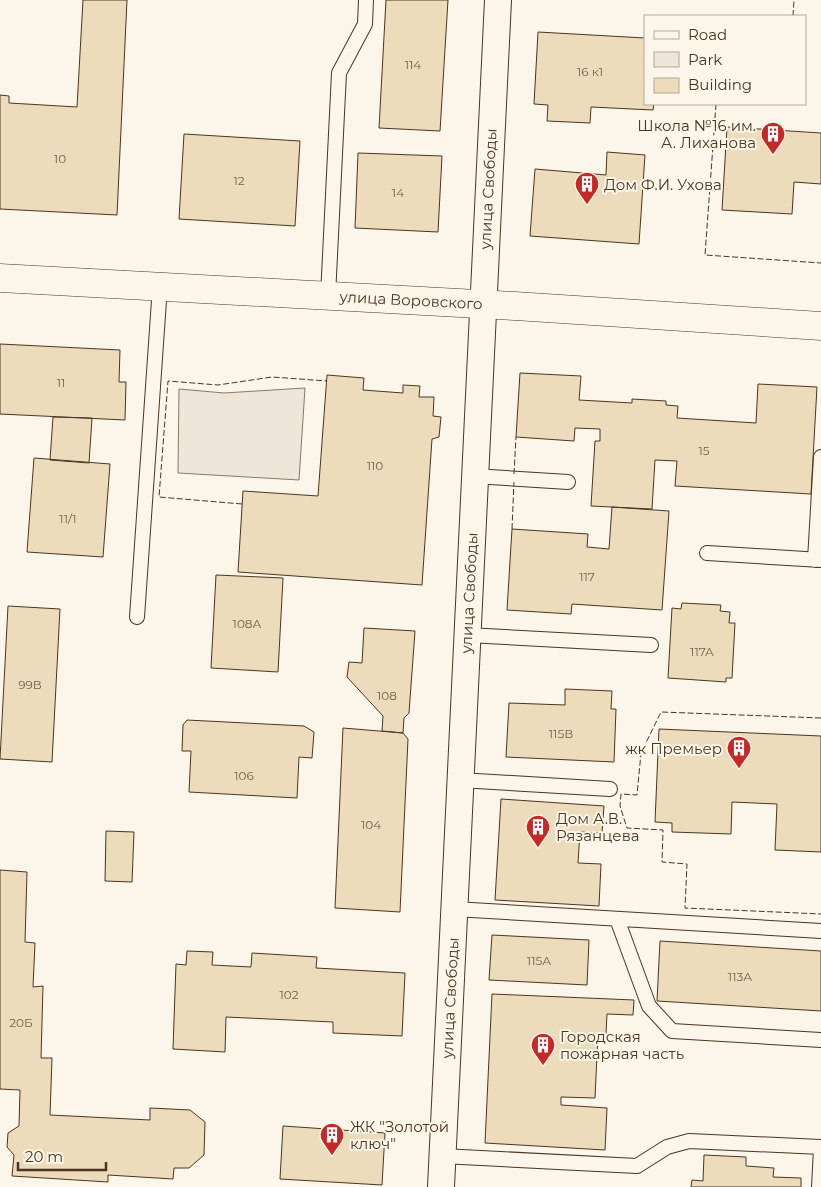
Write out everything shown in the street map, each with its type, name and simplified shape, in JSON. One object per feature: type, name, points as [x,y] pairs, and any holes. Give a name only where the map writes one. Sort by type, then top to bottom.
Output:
[{"type":"main road","name":"улица Воровского","points":[[0,278],[483,304],[821,326]]},
{"type":"street","name":"улица Свободы","points":[[441,1187],[498,0]]},
{"type":"lane","points":[[328,296],[339,73],[365,24],[366,0]]},
{"type":"lane","points":[[137,617],[160,286]]},
{"type":"lane","points":[[707,553],[818,560],[821,457]]},
{"type":"lane","points":[[474,476],[568,482]]},
{"type":"lane","points":[[467,635],[651,645]]},
{"type":"lane","points":[[460,780],[610,790]]},
{"type":"lane","points":[[454,909],[821,931]]},
{"type":"lane","points":[[617,919],[649,1006],[672,1031],[821,1040]]},
{"type":"lane","points":[[442,1156],[637,1166],[667,1147],[689,1141],[821,1148],[819,1187]]},
{"type":"green space","points":[[305,388],[299,480],[178,473],[179,389],[224,393]]},
{"type":"building","points":[[83,0],[127,0],[117,215],[0,209],[0,95],[9,96],[9,103],[77,107]]},
{"type":"building","points":[[386,0],[448,0],[440,131],[379,128]]},
{"type":"building","points":[[538,32],[644,38],[644,105],[654,105],[653,110],[591,107],[590,123],[547,121],[548,105],[534,104]]},
{"type":"building","name":"Школа №16 им. А. Лиханова","points":[[727,127],[821,133],[821,184],[794,182],[792,214],[722,210]]},
{"type":"building","points":[[184,134],[300,141],[295,226],[179,219]]},
{"type":"building","name":"Дом Ф.И. Ухова","points":[[607,152],[645,155],[639,244],[530,236],[535,169],[606,175]]},
{"type":"building","points":[[358,153],[442,156],[438,232],[355,228]]},
{"type":"building","points":[[0,344],[120,350],[119,382],[126,382],[125,420],[0,414]]},
{"type":"building","points":[[520,373],[581,376],[579,400],[632,403],[632,399],[666,401],[666,405],[678,406],[677,418],[756,423],[758,384],[817,387],[811,494],[675,486],[677,461],[655,460],[652,509],[591,506],[595,441],[600,441],[600,429],[575,428],[574,441],[516,437]]},
{"type":"building","points":[[327,375],[364,378],[363,390],[403,393],[403,385],[420,386],[419,397],[434,397],[433,416],[441,417],[439,437],[432,439],[422,585],[238,572],[243,491],[318,496]]},
{"type":"building","points":[[53,417],[92,418],[89,463],[50,460]]},
{"type":"building","points":[[34,458],[110,464],[103,557],[27,552]]},
{"type":"building","points":[[612,507],[669,511],[662,610],[572,604],[571,614],[507,610],[512,529],[588,534],[587,547],[609,549]]},
{"type":"building","points":[[216,575],[283,578],[278,672],[211,668]]},
{"type":"building","points":[[682,603],[721,605],[720,611],[730,612],[729,623],[735,623],[732,678],[726,678],[726,682],[668,678],[672,608],[681,609]]},
{"type":"building","points":[[8,606],[60,609],[52,762],[0,759]]},
{"type":"building","points":[[364,628],[415,631],[409,713],[404,718],[403,733],[382,731],[383,716],[347,677],[349,662],[362,663]]},
{"type":"building","points":[[565,689],[612,691],[611,709],[616,709],[614,762],[506,757],[509,703],[565,705]]},
{"type":"building","points":[[187,720],[304,726],[314,732],[312,758],[299,757],[297,798],[189,792],[191,751],[182,751],[183,725]]},
{"type":"building","points":[[343,728],[403,733],[408,739],[400,912],[335,908]]},
{"type":"building","name":"жк Премьер","points":[[659,729],[821,736],[821,852],[775,850],[777,804],[732,802],[731,834],[672,832],[672,823],[655,822]]},
{"type":"building","name":"Дом А.В. Рязанцева","points":[[501,799],[604,806],[602,833],[580,832],[578,863],[601,864],[599,906],[495,900]]},
{"type":"building","points":[[106,831],[134,832],[132,882],[105,881]]},
{"type":"building","points":[[0,870],[27,872],[25,942],[35,943],[33,987],[43,986],[41,1058],[52,1058],[50,1115],[150,1120],[150,1108],[190,1110],[205,1122],[204,1155],[189,1168],[174,1168],[173,1179],[108,1175],[108,1182],[12,1176],[14,1155],[7,1147],[8,1133],[19,1126],[20,1090],[0,1089]]},
{"type":"building","points":[[492,935],[589,940],[587,985],[489,980]]},
{"type":"building","points":[[660,941],[821,951],[821,1011],[657,1001]]},
{"type":"building","points":[[187,951],[213,952],[212,965],[251,967],[252,953],[317,957],[316,968],[405,973],[402,1036],[333,1033],[333,1022],[226,1017],[225,1052],[173,1049],[176,964],[186,965]]},
{"type":"building","name":"Городская пожарная часть","points":[[492,994],[634,1000],[633,1015],[607,1014],[606,1034],[598,1034],[595,1098],[561,1097],[561,1105],[607,1108],[605,1150],[485,1143]]},
{"type":"building","name":"ЖК \"Золотой ключ\"","points":[[283,1126],[385,1133],[382,1185],[280,1179]]},
{"type":"building","points":[[704,1155],[746,1157],[746,1166],[774,1168],[773,1177],[801,1178],[801,1187],[691,1187],[692,1180],[703,1181]]},
{"type":"fence","points":[[793,15],[794,0]]},
{"type":"fence","points":[[716,105],[705,255],[821,263]]},
{"type":"fence","points":[[242,504],[159,497],[168,381],[218,385],[272,377],[327,381]]},
{"type":"fence","points":[[514,474],[516,437]]},
{"type":"fence","points":[[512,529],[514,482]]},
{"type":"fence","points":[[821,718],[661,712],[641,753],[637,795],[621,794],[620,806],[627,828],[663,830],[662,862],[687,864],[685,908],[821,914]]},
{"type":"place","name":"Школа №16 им. А. Лиханова","points":[[773,155]]},
{"type":"place","name":"Дом Ф.И. Ухова","points":[[587,205]]},
{"type":"place","name":"жк Премьер","points":[[739,769]]},
{"type":"place","name":"Дом А.В. Рязанцева","points":[[538,848]]},
{"type":"place","name":"Городская пожарная часть","points":[[543,1066]]},
{"type":"place","name":"ЖК \"Золотой ключ\"","points":[[332,1156]]}]
